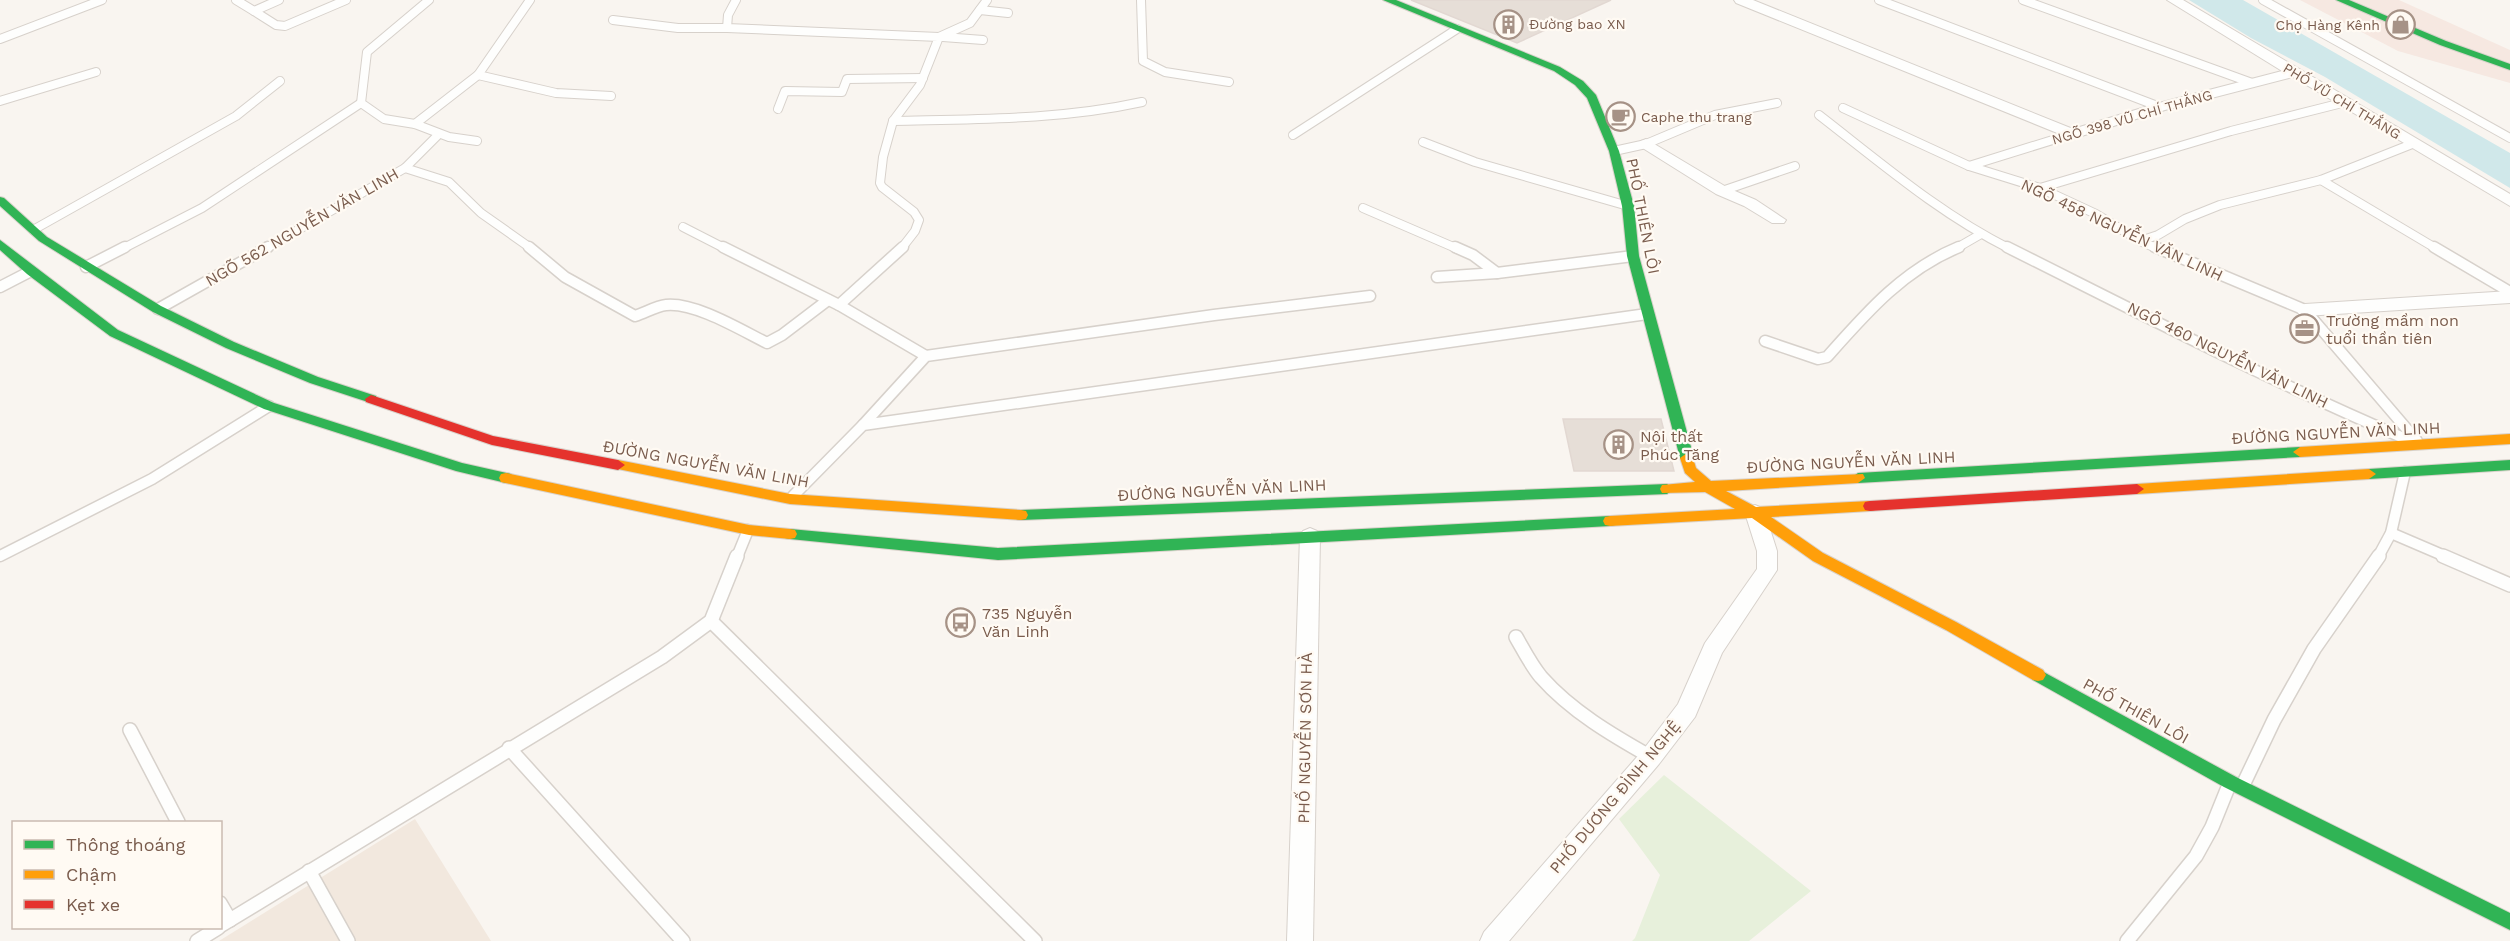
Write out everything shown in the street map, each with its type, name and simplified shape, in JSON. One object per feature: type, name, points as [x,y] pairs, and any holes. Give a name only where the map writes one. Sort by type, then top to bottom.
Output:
[{"type":"main road","name":"PHỐ THIÊN LÔI","points":[[1388,0],[1557,69],[1579,83],[1592,97],[1614,152],[1628,206],[1633,256],[1690,470],[1708,487],[1755,513],[1818,557],[1951,626],[2236,785],[2510,922]]},
{"type":"main road","points":[[2341,0],[2443,43],[2510,67]]},
{"type":"main road","name":"ĐƯỜNG NGUYỄN VĂN LINH","points":[[0,200],[33,230],[86,267],[157,309],[230,345],[314,380],[492,440],[790,499],[1034,516],[1708,487],[2510,439]]},
{"type":"main road","points":[[0,244],[31,271],[114,333],[269,406],[461,468],[748,530],[998,554],[1755,513],[2510,465]]},
{"type":"street","points":[[1742,0],[2072,134]]},
{"type":"street","name":"PHỐ VŨ CHÍ THẮNG","points":[[2174,0],[2510,201]]},
{"type":"street","name":"NGÕ 398 VŨ CHÍ THẮNG","points":[[2072,134],[2160,107],[2295,72]]},
{"type":"street","points":[[1646,144],[1722,190],[1778,220]]},
{"type":"street","points":[[2305,310],[2510,297]]},
{"type":"street","name":"PHỐ DƯƠNG ĐÌNH NGHỆ","points":[[1493,941],[1687,711],[1713,649],[1767,570],[1767,550],[1755,513]]},
{"type":"street","name":"PHỐ NGUYỄN SƠN HÀ","points":[[1300,941],[1310,536]]},
{"type":"lane","points":[[0,39],[102,0]]},
{"type":"lane","points":[[236,0],[276,25],[285,26],[346,0]]},
{"type":"lane","points":[[254,11],[279,0]]},
{"type":"lane","points":[[86,267],[202,208],[361,103],[367,52],[429,0]]},
{"type":"lane","points":[[415,124],[478,75],[530,0]]},
{"type":"lane","points":[[727,28],[728,15],[736,0]]},
{"type":"lane","points":[[839,305],[887,264],[917,231],[919,220],[914,212],[880,183],[883,157],[893,121],[923,78],[939,37],[970,22],[987,0]]},
{"type":"lane","points":[[1141,0],[1143,61],[1165,72],[1229,82]]},
{"type":"lane","points":[[1879,0],[2160,107]]},
{"type":"lane","points":[[2023,0],[2252,83]]},
{"type":"lane","points":[[2263,0],[2510,138]]},
{"type":"lane","points":[[980,10],[1008,13]]},
{"type":"lane","points":[[613,20],[678,28],[727,28],[983,40]]},
{"type":"lane","points":[[1293,135],[1457,29]]},
{"type":"lane","points":[[0,101],[96,72]]},
{"type":"lane","points":[[478,75],[556,93],[611,96]]},
{"type":"lane","points":[[778,109],[785,91],[842,92],[847,79],[923,78]]},
{"type":"lane","points":[[33,230],[236,116],[280,81]]},
{"type":"lane","points":[[893,121],[1065,114],[1100,111],[1142,102]]},
{"type":"lane","points":[[2040,188],[2206,138],[2346,102]]},
{"type":"lane","points":[[361,103],[384,119],[415,124],[439,134],[477,141]]},
{"type":"lane","points":[[1614,152],[1646,144],[1715,115],[1777,103]]},
{"type":"lane","name":"NGÕ 458 NGUYỄN VĂN LINH","points":[[1843,108],[1969,166],[2040,188],[2096,214],[2140,241],[2305,310],[2420,445]]},
{"type":"lane","name":"NGÕ 460 NGUYỄN VĂN LINH","points":[[1819,115],[1921,195],[1981,234],[2359,419],[2420,445]]},
{"type":"lane","name":"NGÕ 562 NGUYỄN VĂN LINH","points":[[157,309],[339,208],[405,168],[439,134]]},
{"type":"lane","name":"NGÕ 398 VŨ CHÍ THẮNG","points":[[1969,166],[2072,134]]},
{"type":"lane","points":[[1423,142],[1475,162],[1628,206]]},
{"type":"lane","points":[[2140,241],[2158,235],[2185,219],[2220,205],[2321,180],[2412,144]]},
{"type":"lane","points":[[1722,190],[1795,166]]},
{"type":"lane","points":[[405,168],[449,182],[481,213],[532,249],[565,277],[635,316],[664,305],[681,306],[717,319],[767,343],[782,336],[828,300]]},
{"type":"lane","points":[[2321,180],[2510,292]]},
{"type":"lane","points":[[1363,208],[1473,255],[1497,273]]},
{"type":"lane","points":[[683,227],[839,305],[926,356],[1214,315],[1370,297]]},
{"type":"lane","points":[[1765,340],[1818,359],[1827,357],[1877,300],[1928,261],[1969,245],[1981,234]]},
{"type":"lane","points":[[1437,277],[1497,273],[1633,256]]},
{"type":"lane","points":[[0,286],[31,271]]},
{"type":"lane","points":[[863,425],[1647,314]]},
{"type":"lane","points":[[790,499],[863,425],[926,356]]},
{"type":"lane","points":[[0,556],[152,479],[269,406]]},
{"type":"lane","points":[[2127,941],[2137,925],[2191,863],[2314,649],[2382,551],[2391,532],[2405,472]]},
{"type":"lane","points":[[223,925],[509,748],[662,657],[711,621],[748,530]]},
{"type":"lane","points":[[2391,532],[2510,585]]},
{"type":"lane","points":[[711,621],[1035,941]]},
{"type":"lane","points":[[1516,637],[1530,663],[1565,700],[1615,738],[1650,757]]},
{"type":"lane","points":[[130,730],[177,821]]},
{"type":"lane","points":[[509,748],[682,941]]},
{"type":"lane","points":[[309,871],[348,941]]},
{"type":"lane","points":[[197,941],[216,929]]},
{"type":"shaded area","name":"Chợ Hàng Kênh","points":[[2300,0],[2399,0],[2510,50],[2510,83],[2398,51]]},
{"type":"shaded area","points":[[415,819],[491,941],[219,941]]},
{"type":"green space","points":[[1664,775],[1811,891],[1749,941],[1632,941],[1660,875],[1619,819]]},
{"type":"water","points":[[2189,0],[2243,0],[2510,153],[2510,188],[2325,77],[2251,38]]},
{"type":"building","name":"Đường bao XN","points":[[1411,0],[1611,0],[1517,43]]},
{"type":"building","name":"Nội thất Phúc Tăng","points":[[1563,419],[1661,419],[1674,471],[1574,471]]},
{"type":"traffic: fast","points":[[1388,0],[1557,69],[1579,83],[1592,97],[1614,151],[1628,206],[1633,256],[1687,458]]},
{"type":"traffic: fast","points":[[2341,0],[2443,43],[2510,67]]},
{"type":"traffic: fast","points":[[0,200],[43,239],[157,309],[230,345],[314,380],[371,399]]},
{"type":"traffic: fast","points":[[0,244],[31,271],[114,333],[269,406],[461,468],[506,478]]},
{"type":"traffic: fast","points":[[1858,478],[2300,452]]},
{"type":"traffic: fast","points":[[2369,474],[2510,465]]},
{"type":"traffic: fast","points":[[1021,515],[1667,489]]},
{"type":"traffic: fast","points":[[790,534],[998,554],[1610,521]]},
{"type":"traffic: fast","points":[[2038,675],[2230,782],[2510,922]]},
{"type":"traffic: slow","points":[[2300,452],[2510,439]]},
{"type":"traffic: slow","points":[[1687,458],[1690,470],[1708,487],[1755,513],[1818,557],[1951,626],[2038,675]]},
{"type":"traffic: slow","points":[[618,465],[790,499],[1021,515]]},
{"type":"traffic: slow","points":[[2137,489],[2369,474]]},
{"type":"traffic: slow","points":[[506,478],[749,530],[790,534]]},
{"type":"traffic: slow","points":[[1667,489],[1858,478]]},
{"type":"traffic: slow","points":[[1610,521],[1870,506]]},
{"type":"traffic: jam","points":[[371,399],[492,440],[618,465]]},
{"type":"traffic: jam","points":[[1870,506],[2137,489]]},
{"type":"place","name":"Đường bao XN","points":[[1508,24]]},
{"type":"place","name":"Chợ Hàng Kênh","points":[[2401,25]]},
{"type":"place","name":"Caphe thu trang","points":[[1620,117]]},
{"type":"place","name":"Trường mầm non tuổi thần tiên","points":[[2305,329]]},
{"type":"place","name":"Nội thất Phúc Tăng","points":[[1619,445]]},
{"type":"place","name":"735 Nguyễn Văn Linh","points":[[961,622]]}]
